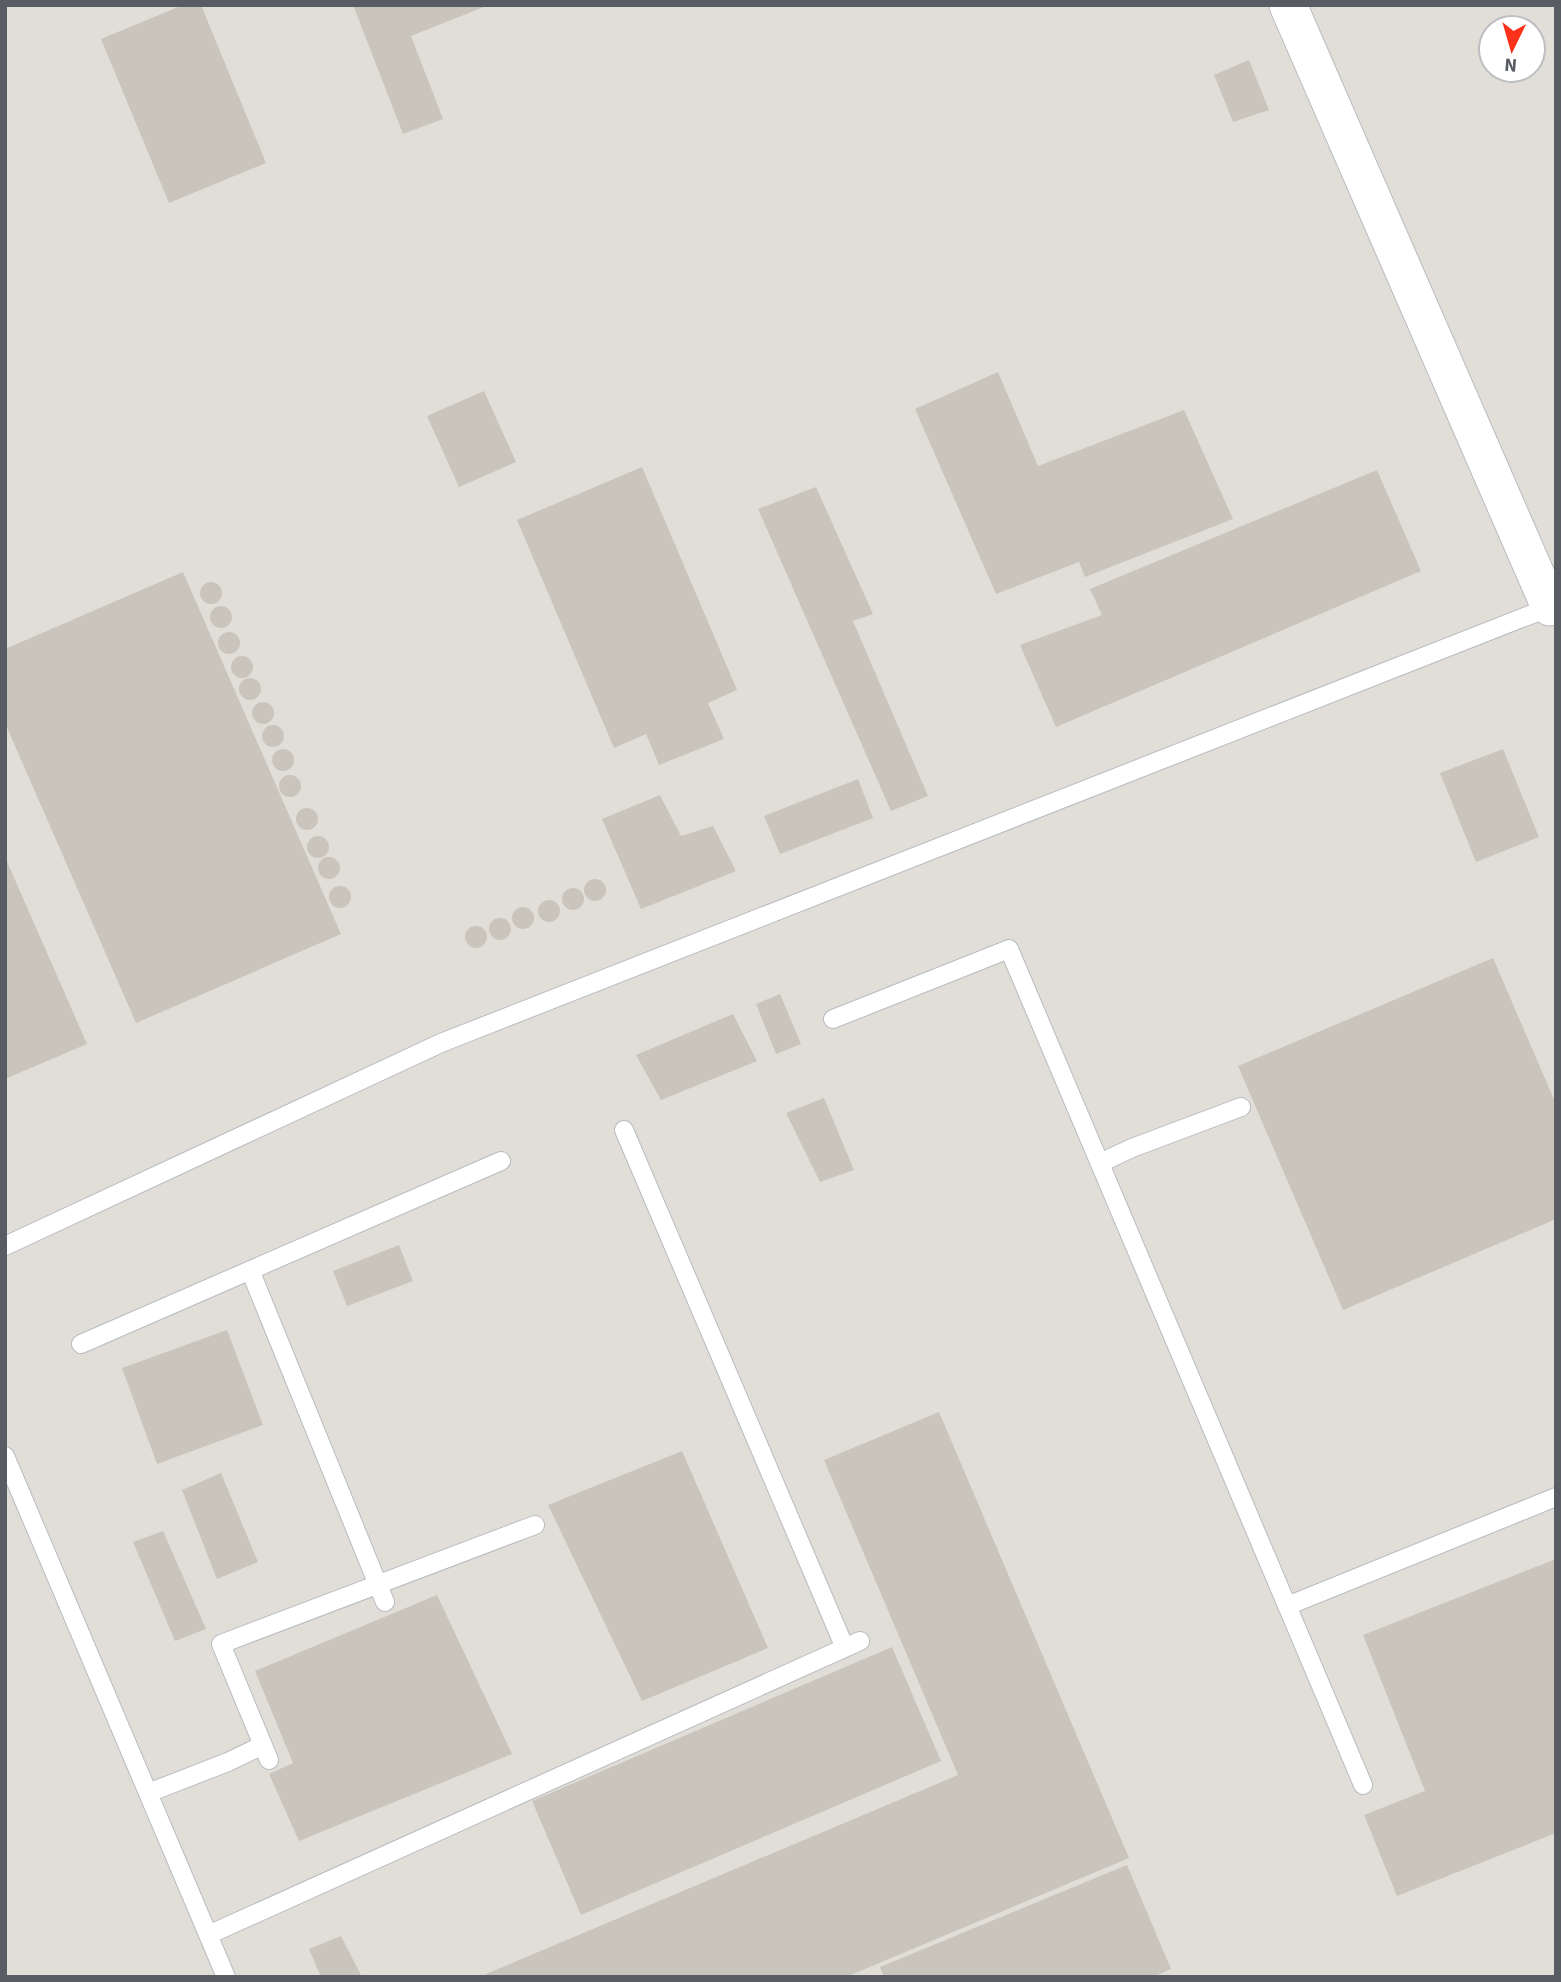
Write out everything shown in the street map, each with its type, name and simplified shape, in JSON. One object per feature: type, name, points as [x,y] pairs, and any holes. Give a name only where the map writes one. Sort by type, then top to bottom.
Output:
[{"type":"street","points":[[1288,5],[1554,610]]},
{"type":"lane","points":[[5,1246],[441,1043],[1554,610]]},
{"type":"lane","points":[[833,1019],[1009,949],[1363,1785]]},
{"type":"lane","points":[[1100,1163],[1132,1148],[1241,1107]]},
{"type":"lane","points":[[208,1935],[853,1644],[624,1130]]},
{"type":"lane","points":[[81,1344],[501,1161]]},
{"type":"lane","points":[[250,1270],[382,1593]]},
{"type":"lane","points":[[5,1456],[226,1977]]},
{"type":"lane","points":[[1287,1606],[1556,1497]]},
{"type":"lane","points":[[148,1793],[228,1762],[266,1753],[220,1644],[382,1593],[535,1525]]},
{"type":"shaded area","points":[[5,5],[1556,5],[1556,1977],[5,1977]]},
{"type":"building","points":[[183,5],[201,5],[266,163],[169,203],[101,39]]},
{"type":"building","points":[[353,5],[489,5],[411,36],[443,119],[403,134]]},
{"type":"building","points":[[1249,60],[1269,110],[1233,122],[1214,75]]},
{"type":"building","points":[[998,372],[1038,466],[1184,410],[1233,519],[1085,577],[1079,562],[996,594],[915,409]]},
{"type":"building","points":[[484,391],[516,462],[459,487],[427,416]]},
{"type":"building","points":[[642,467],[737,690],[708,703],[724,739],[659,765],[646,734],[614,748],[517,520]]},
{"type":"building","points":[[1377,470],[1421,571],[1056,727],[1020,645],[1102,615],[1090,589]]},
{"type":"building","points":[[816,487],[873,614],[853,621],[928,796],[891,811],[758,509]]},
{"type":"building","points":[[183,572],[341,934],[136,1023],[5,723],[5,649]]},
{"type":"building","points":[[211,582],[219,585],[222,593],[219,601],[211,604],[203,601],[200,593],[203,585]]},
{"type":"building","points":[[221,606],[229,609],[232,617],[229,625],[221,628],[213,625],[210,617],[213,609]]},
{"type":"building","points":[[229,632],[237,635],[240,643],[237,651],[229,654],[221,651],[218,643],[221,635]]},
{"type":"building","points":[[242,656],[250,659],[253,667],[250,675],[242,678],[234,675],[231,667],[234,659]]},
{"type":"building","points":[[250,678],[258,681],[261,689],[258,697],[250,700],[242,697],[239,689],[242,681]]},
{"type":"building","points":[[263,702],[271,705],[274,713],[271,721],[263,724],[255,721],[252,713],[255,705]]},
{"type":"building","points":[[273,725],[281,728],[284,736],[281,744],[273,747],[265,744],[262,736],[265,728]]},
{"type":"building","points":[[283,749],[291,752],[294,760],[291,768],[283,771],[275,768],[272,760],[275,752]]},
{"type":"building","points":[[1503,749],[1539,837],[1476,862],[1440,773]]},
{"type":"building","points":[[290,775],[298,778],[301,786],[298,794],[290,797],[282,794],[279,786],[282,778]]},
{"type":"building","points":[[858,779],[873,818],[780,854],[764,816]]},
{"type":"building","points":[[660,795],[681,836],[713,826],[736,871],[641,909],[602,819]]},
{"type":"building","points":[[307,808],[315,811],[318,819],[315,827],[307,830],[299,827],[296,819],[299,811]]},
{"type":"building","points":[[318,836],[326,839],[329,847],[326,855],[318,858],[310,855],[307,847],[310,839]]},
{"type":"building","points":[[5,857],[87,1044],[5,1079]]},
{"type":"building","points":[[329,857],[337,860],[340,868],[337,876],[329,879],[321,876],[318,868],[321,860]]},
{"type":"building","points":[[595,879],[603,882],[606,890],[603,898],[595,901],[587,898],[584,890],[587,882]]},
{"type":"building","points":[[340,886],[348,889],[351,897],[348,905],[340,908],[332,905],[329,897],[332,889]]},
{"type":"building","points":[[573,888],[581,891],[584,899],[581,907],[573,910],[565,907],[562,899],[565,891]]},
{"type":"building","points":[[549,900],[557,903],[560,911],[557,919],[549,922],[541,919],[538,911],[541,903]]},
{"type":"building","points":[[523,907],[531,910],[534,918],[531,926],[523,929],[515,926],[512,918],[515,910]]},
{"type":"building","points":[[500,918],[508,921],[511,929],[508,937],[500,940],[492,937],[489,929],[492,921]]},
{"type":"building","points":[[476,926],[484,929],[487,937],[484,945],[476,948],[468,945],[465,937],[468,929]]},
{"type":"building","points":[[1493,958],[1556,1104],[1556,1219],[1343,1310],[1238,1066]]},
{"type":"building","points":[[780,994],[801,1044],[776,1054],[756,1004]]},
{"type":"building","points":[[733,1014],[757,1061],[661,1100],[636,1055]]},
{"type":"building","points":[[824,1098],[854,1170],[820,1182],[786,1113]]},
{"type":"building","points":[[399,1245],[413,1281],[347,1306],[333,1271]]},
{"type":"building","points":[[227,1330],[263,1425],[157,1464],[122,1368]]},
{"type":"building","points":[[939,1412],[1129,1858],[846,1977],[479,1977],[958,1775],[824,1460]]},
{"type":"building","points":[[682,1451],[768,1648],[642,1701],[548,1505]]},
{"type":"building","points":[[221,1473],[258,1562],[217,1579],[182,1490]]},
{"type":"building","points":[[163,1531],[206,1629],[175,1641],[133,1542]]},
{"type":"building","points":[[1556,1559],[1556,1833],[1397,1896],[1364,1815],[1425,1791],[1363,1635]]},
{"type":"building","points":[[437,1595],[512,1754],[299,1841],[269,1774],[293,1763],[255,1671]]},
{"type":"building","points":[[892,1647],[941,1761],[581,1915],[532,1801]]},
{"type":"building","points":[[1127,1865],[1171,1969],[1153,1977],[884,1977],[880,1967]]},
{"type":"building","points":[[341,1936],[362,1977],[321,1977],[309,1949]]}]
